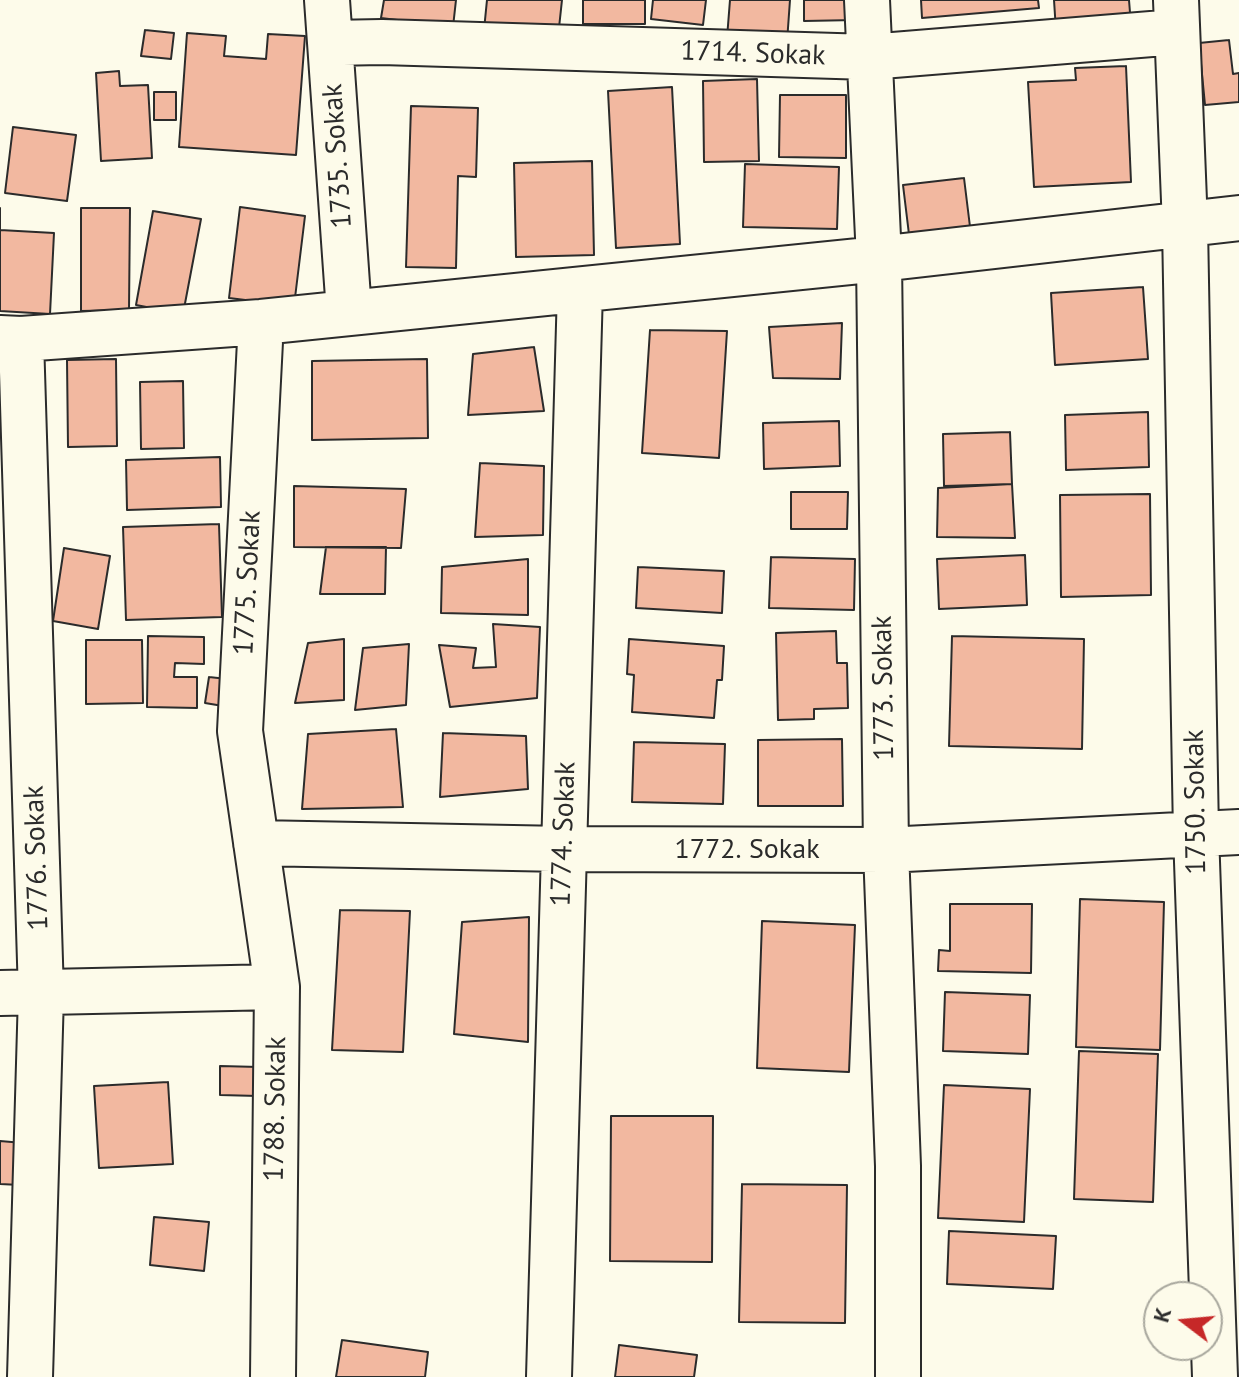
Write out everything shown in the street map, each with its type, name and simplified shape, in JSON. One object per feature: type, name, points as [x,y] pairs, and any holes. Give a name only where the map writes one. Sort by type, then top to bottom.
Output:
[{"type":"street","name":"1735. Sokak","points":[[327,0],[349,312]]},
{"type":"street","name":"1773. Sokak","points":[[867,0],[879,259],[886,850],[898,1166],[898,1377]]},
{"type":"street","name":"1714. Sokak","points":[[330,43],[398,42],[869,57],[1176,16]]},
{"type":"street","name":"1750. Sokak","points":[[1176,16],[1185,226],[1196,833],[1223,1163],[1215,1377]]},
{"type":"street","points":[[10,339],[261,322],[879,259],[1239,218]]},
{"type":"street","name":"1774. Sokak","points":[[549,1377],[580,290]]},
{"type":"street","name":"1775. Sokak","points":[[256,843],[240,731],[261,322]]},
{"type":"street","name":"1776. Sokak","points":[[10,339],[20,994],[30,1377]]},
{"type":"street","name":"1772. Sokak","points":[[256,843],[564,849],[886,850],[1239,832]]},
{"type":"street","name":"1788. Sokak","points":[[256,843],[277,987],[273,1377]]},
{"type":"street","points":[[20,994],[277,987]]},
{"type":"building","points":[[384,0],[456,0],[453,27],[381,18]]},
{"type":"building","points":[[487,0],[562,0],[558,37],[484,30]]},
{"type":"building","points":[[583,0],[645,0],[645,24],[583,24]]},
{"type":"building","points":[[653,0],[706,0],[703,25],[651,19]]},
{"type":"building","points":[[730,0],[790,0],[787,42],[727,38]]},
{"type":"building","points":[[804,0],[856,0],[856,20],[804,21]]},
{"type":"building","points":[[921,0],[1038,0],[1039,8],[922,18]]},
{"type":"building","points":[[1054,0],[1129,0],[1131,25],[1056,31]]},
{"type":"building","points":[[145,30],[174,33],[171,59],[141,56]]},
{"type":"building","points":[[187,33],[226,36],[224,56],[266,59],[268,34],[305,36],[296,155],[179,147]]},
{"type":"building","points":[[1229,40],[1233,74],[1239,73],[1239,102],[1205,105],[1199,43]]},
{"type":"building","points":[[1126,66],[1131,182],[1034,187],[1028,82],[1076,80],[1075,68]]},
{"type":"building","points":[[119,71],[120,86],[148,85],[152,158],[101,161],[96,73]]},
{"type":"building","points":[[757,79],[759,161],[704,162],[703,81]]},
{"type":"building","points":[[672,87],[680,244],[616,248],[608,91]]},
{"type":"building","points":[[154,92],[176,92],[176,120],[154,120]]},
{"type":"building","points":[[780,95],[846,95],[846,158],[779,157]]},
{"type":"building","points":[[411,106],[478,108],[476,177],[458,176],[456,268],[406,267]]},
{"type":"building","points":[[13,127],[76,135],[67,201],[5,193]]},
{"type":"building","points":[[592,161],[594,255],[516,257],[514,163]]},
{"type":"building","points":[[745,164],[839,167],[837,229],[743,227]]},
{"type":"building","points":[[964,178],[972,243],[911,251],[903,185]]},
{"type":"building","points":[[240,207],[305,216],[294,306],[229,298]]},
{"type":"building","points":[[81,208],[130,208],[129,310],[81,311]]},
{"type":"building","points":[[153,211],[201,219],[183,314],[136,305]]},
{"type":"building","points":[[0,230],[54,233],[50,314],[0,311]]},
{"type":"building","points":[[1143,287],[1148,359],[1055,365],[1051,293]]},
{"type":"building","points":[[842,323],[840,379],[773,378],[769,327]]},
{"type":"building","points":[[650,330],[727,331],[719,458],[642,453]]},
{"type":"building","points":[[534,347],[544,411],[468,415],[473,354]]},
{"type":"building","points":[[116,359],[117,446],[68,447],[67,360]]},
{"type":"building","points":[[427,359],[428,438],[312,440],[312,361]]},
{"type":"building","points":[[183,381],[184,448],[141,449],[140,382]]},
{"type":"building","points":[[1148,412],[1149,467],[1066,470],[1065,415]]},
{"type":"building","points":[[839,421],[840,466],[764,469],[763,423]]},
{"type":"building","points":[[1010,432],[1012,484],[944,486],[943,434]]},
{"type":"building","points":[[220,457],[221,507],[127,510],[126,460]]},
{"type":"building","points":[[480,463],[544,466],[543,535],[475,537]]},
{"type":"building","points":[[1012,484],[1015,538],[937,537],[938,488]]},
{"type":"building","points":[[294,486],[406,489],[401,548],[294,547]]},
{"type":"building","points":[[791,492],[848,492],[847,529],[791,529]]},
{"type":"building","points":[[1150,494],[1151,595],[1061,597],[1060,495]]},
{"type":"building","points":[[219,524],[222,617],[126,620],[123,527]]},
{"type":"building","points":[[326,547],[386,547],[385,594],[320,594]]},
{"type":"building","points":[[64,548],[110,556],[98,629],[53,621]]},
{"type":"building","points":[[1025,555],[1027,605],[939,609],[937,559]]},
{"type":"building","points":[[771,557],[855,559],[854,610],[769,608]]},
{"type":"building","points":[[528,559],[528,615],[441,613],[442,567]]},
{"type":"building","points":[[638,567],[724,571],[722,613],[636,608]]},
{"type":"building","points":[[493,624],[540,627],[537,698],[450,707],[439,645],[476,648],[473,668],[496,667]]},
{"type":"building","points":[[836,631],[837,663],[847,663],[848,708],[814,709],[814,719],[778,720],[776,633]]},
{"type":"building","points":[[148,636],[204,637],[204,664],[175,663],[174,677],[197,677],[197,708],[147,707]]},
{"type":"building","points":[[952,636],[1084,639],[1082,749],[949,746]]},
{"type":"building","points":[[344,639],[344,700],[295,703],[308,643]]},
{"type":"building","points":[[629,639],[724,646],[722,680],[717,680],[714,718],[632,712],[634,675],[627,674]]},
{"type":"building","points":[[86,640],[142,640],[143,703],[86,704]]},
{"type":"building","points":[[409,644],[406,705],[355,710],[363,648]]},
{"type":"building","points":[[209,677],[227,679],[223,706],[205,703]]},
{"type":"building","points":[[396,729],[403,807],[302,809],[308,734]]},
{"type":"building","points":[[443,733],[526,736],[528,789],[440,797]]},
{"type":"building","points":[[842,739],[843,806],[758,806],[758,740]]},
{"type":"building","points":[[634,742],[725,744],[723,804],[632,802]]},
{"type":"building","points":[[1080,899],[1164,902],[1160,1050],[1076,1047]]},
{"type":"building","points":[[950,904],[1032,904],[1031,973],[938,971],[939,950],[950,951]]},
{"type":"building","points":[[340,910],[410,911],[403,1052],[332,1050]]},
{"type":"building","points":[[529,917],[528,1042],[454,1034],[462,922]]},
{"type":"building","points":[[762,921],[855,925],[849,1072],[757,1068]]},
{"type":"building","points":[[945,992],[1030,995],[1028,1054],[943,1051]]},
{"type":"building","points":[[1079,1051],[1158,1054],[1153,1202],[1074,1199]]},
{"type":"building","points":[[220,1066],[259,1067],[258,1096],[220,1095]]},
{"type":"building","points":[[168,1082],[173,1164],[99,1168],[94,1086]]},
{"type":"building","points":[[944,1085],[1030,1089],[1024,1222],[938,1218]]},
{"type":"building","points":[[611,1116],[713,1116],[712,1262],[610,1261]]},
{"type":"building","points":[[0,1141],[23,1143],[20,1185],[0,1184]]},
{"type":"building","points":[[742,1184],[847,1185],[845,1323],[739,1322]]},
{"type":"building","points":[[154,1217],[209,1222],[204,1271],[150,1265]]},
{"type":"building","points":[[949,1231],[1056,1236],[1053,1289],[947,1284]]},
{"type":"building","points":[[342,1340],[428,1352],[425,1377],[336,1377]]},
{"type":"building","points":[[619,1345],[697,1355],[694,1377],[615,1377]]}]
